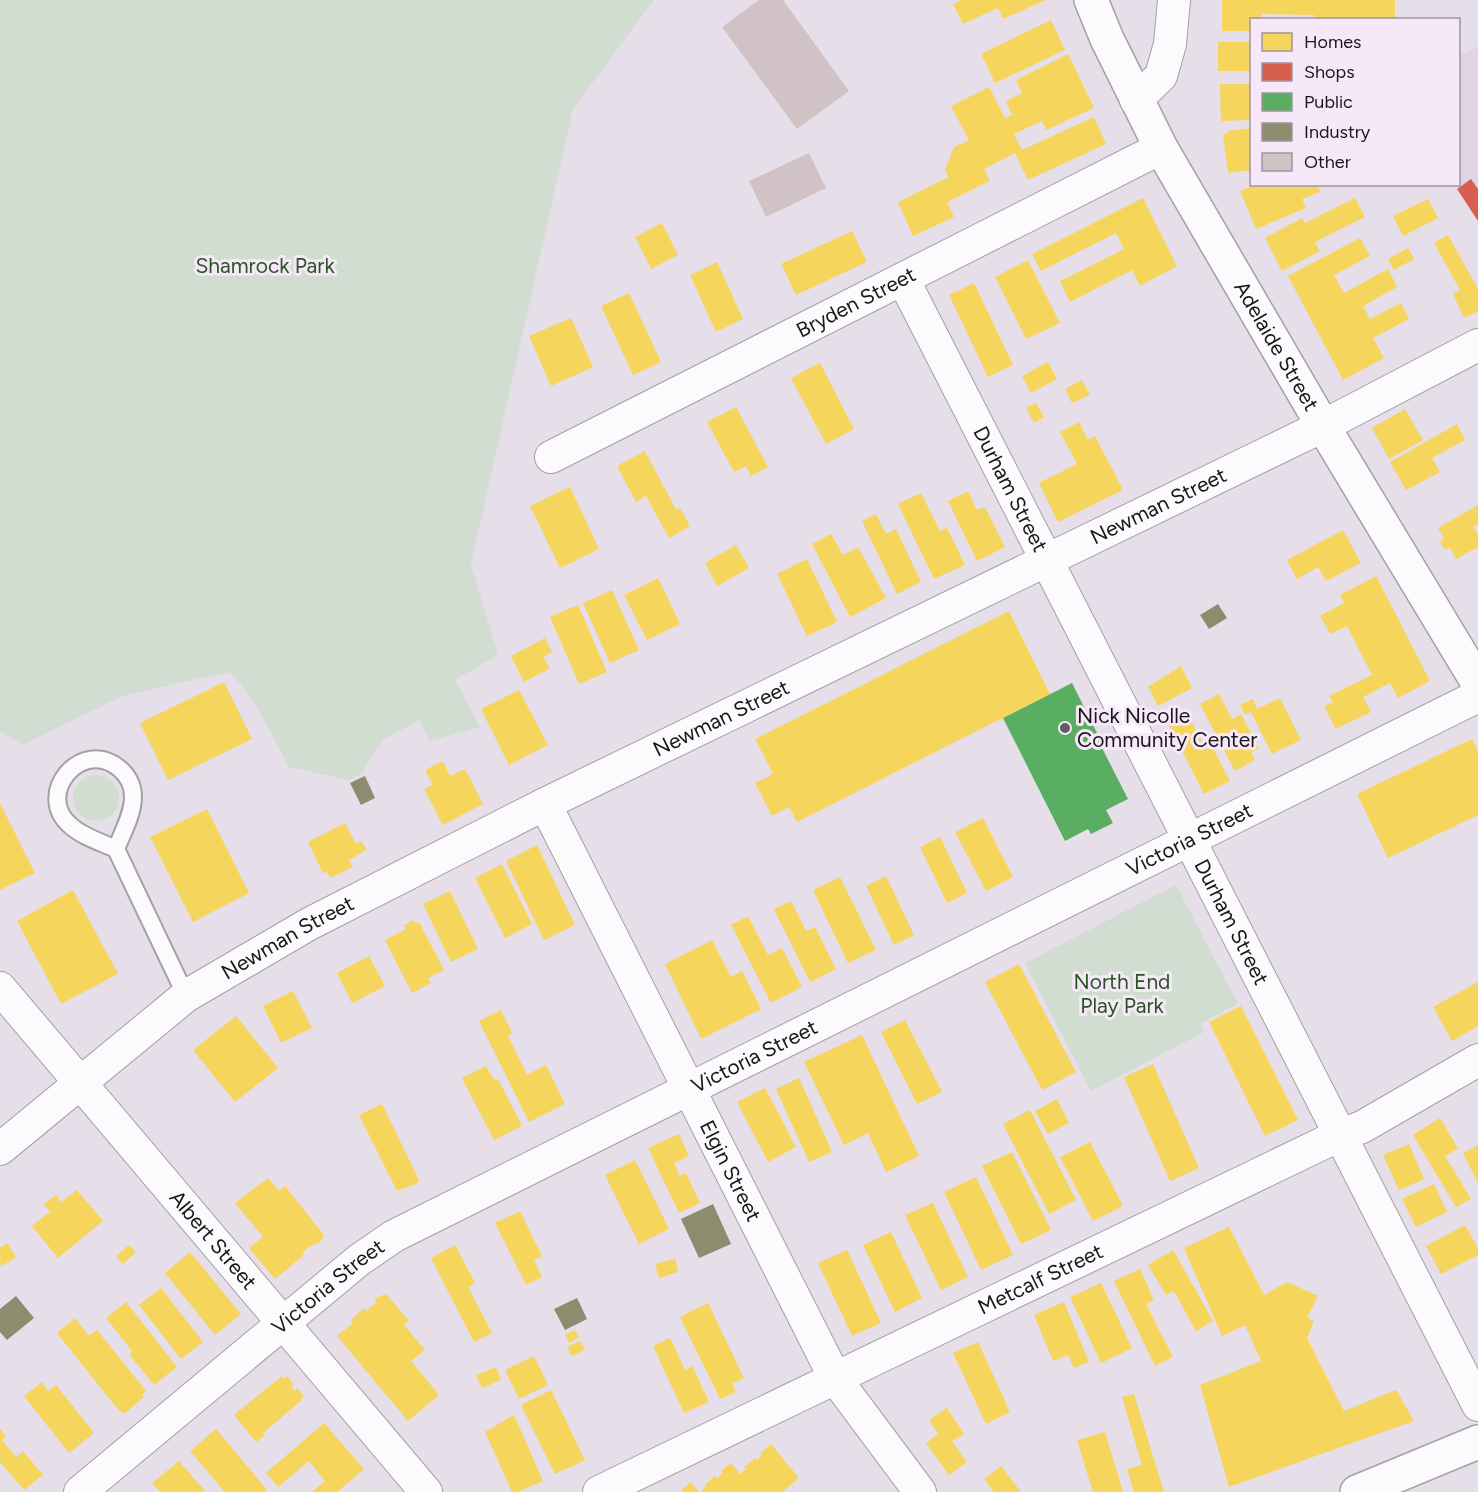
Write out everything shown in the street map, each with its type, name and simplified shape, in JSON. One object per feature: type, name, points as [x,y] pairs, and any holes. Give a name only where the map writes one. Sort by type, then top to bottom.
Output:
[{"type":"street","name":"Adelaide Street","points":[[1091,0],[1136,100],[1161,148],[1323,426],[1478,683]]},
{"type":"street","points":[[1136,100],[1161,76],[1170,44],[1174,0]]},
{"type":"street","name":"Bryden Street","points":[[551,457],[1161,148]]},
{"type":"street","name":"Durham Street","points":[[903,279],[1478,1405]]},
{"type":"street","name":"Newman Street","points":[[0,1149],[186,996],[309,924],[546,804],[1323,426],[1478,345]]},
{"type":"street","name":"Victoria Street","points":[[80,1492],[369,1252],[394,1236],[1478,696]]},
{"type":"street","name":"Elgin Street","points":[[546,804],[835,1378],[920,1492]]},
{"type":"street","name":"Albert Street","points":[[0,988],[426,1492]]},
{"type":"street","name":"Metcalf Street","points":[[599,1492],[1340,1135],[1362,1127],[1478,1060]]},
{"type":"street","points":[[1357,1492],[1478,1442]]},
{"type":"lane","points":[[116,849],[134,796],[131,784],[125,773],[104,760],[79,763],[61,780],[57,792],[62,816],[70,826],[81,833],[116,849],[186,996]]},
{"type":"shaded area","points":[[1478,47],[1478,185],[1460,184],[1460,56]]},
{"type":"green space","name":"Shamrock Park","points":[[0,0],[654,0],[573,109],[471,564],[498,655],[455,680],[480,727],[430,741],[419,720],[385,739],[373,753],[363,773],[349,780],[289,767],[254,702],[228,672],[122,696],[23,745],[0,731]]},
{"type":"green space","points":[[96,775],[112,782],[119,798],[112,814],[96,821],[80,814],[73,798],[80,782]]},
{"type":"green space","name":"North End Play Park","points":[[1176,885],[1238,1004],[1201,1023],[1204,1032],[1091,1091],[1025,963]]},
{"type":"building: Homes","points":[[962,0],[1046,0],[1003,19],[998,8],[963,24],[953,4]]},
{"type":"building: Homes","points":[[1222,0],[1395,0],[1395,18],[1314,18],[1314,15],[1262,14],[1262,18],[1250,18],[1250,31],[1222,31]]},
{"type":"building: Homes","points":[[1051,20],[1065,50],[995,83],[981,54]]},
{"type":"building: Homes","points":[[1218,42],[1250,42],[1250,71],[1218,71]]},
{"type":"building: Homes","points":[[1068,54],[1094,108],[1046,130],[1042,121],[1014,134],[1022,150],[1094,117],[1106,144],[1028,180],[1015,153],[984,169],[990,181],[947,202],[954,217],[913,236],[898,202],[949,177],[945,170],[954,147],[969,140],[951,106],[989,87],[1005,118],[1012,115],[1006,101],[1022,93],[1016,80]]},
{"type":"building: Homes","points":[[1220,84],[1250,84],[1250,120],[1221,121]]},
{"type":"building: Homes","points":[[1250,128],[1250,170],[1228,173],[1223,134],[1228,134],[1228,131]]},
{"type":"building: Homes","points":[[1253,186],[1318,186],[1320,192],[1302,199],[1306,208],[1256,229],[1240,191]]},
{"type":"building: Homes","points":[[1143,198],[1177,266],[1140,286],[1132,270],[1070,302],[1060,281],[1124,249],[1116,233],[1041,271],[1032,254]]},
{"type":"building: Homes","points":[[1355,198],[1365,217],[1315,242],[1320,251],[1282,271],[1265,238],[1302,218],[1305,223]]},
{"type":"building: Homes","points":[[1428,199],[1438,218],[1403,236],[1393,216]]},
{"type":"building: Homes","points":[[662,223],[678,255],[651,269],[635,237]]},
{"type":"building: Homes","points":[[852,231],[867,262],[796,295],[781,264]]},
{"type":"building: Homes","points":[[1448,235],[1478,289],[1478,311],[1464,318],[1453,294],[1460,290],[1434,243]]},
{"type":"building: Homes","points":[[1360,238],[1370,256],[1334,275],[1344,293],[1388,269],[1397,287],[1363,306],[1370,319],[1401,303],[1409,319],[1373,338],[1384,358],[1343,380],[1288,276]]},
{"type":"building: Homes","points":[[1408,248],[1414,259],[1394,270],[1388,259]]},
{"type":"building: Homes","points":[[1028,260],[1060,323],[1026,339],[995,277]]},
{"type":"building: Homes","points":[[717,262],[743,319],[716,332],[690,275]]},
{"type":"building: Homes","points":[[974,283],[1013,365],[988,377],[949,295]]},
{"type":"building: Homes","points":[[629,293],[661,362],[633,375],[601,306]]},
{"type":"building: Homes","points":[[571,318],[593,367],[551,386],[529,336]]},
{"type":"building: Homes","points":[[1048,362],[1057,379],[1031,393],[1022,376]]},
{"type":"building: Homes","points":[[820,363],[854,429],[826,444],[791,378]]},
{"type":"building: Homes","points":[[1082,380],[1090,395],[1072,403],[1065,389]]},
{"type":"building: Homes","points":[[1036,403],[1044,417],[1034,423],[1026,408]]},
{"type":"building: Homes","points":[[736,407],[768,467],[751,476],[746,466],[734,472],[707,422]]},
{"type":"building: Homes","points":[[1405,409],[1423,440],[1389,459],[1372,428]]},
{"type":"building: Homes","points":[[1079,422],[1088,440],[1095,436],[1123,490],[1058,522],[1039,483],[1077,464],[1060,432]]},
{"type":"building: Homes","points":[[1457,424],[1465,440],[1432,458],[1440,472],[1406,490],[1390,462]]},
{"type":"building: Homes","points":[[645,451],[676,510],[680,508],[690,526],[669,538],[646,496],[636,502],[617,466]]},
{"type":"building: Homes","points":[[570,487],[599,549],[560,568],[530,506]]},
{"type":"building: Homes","points":[[968,491],[977,510],[985,507],[1005,547],[977,561],[948,501]]},
{"type":"building: Homes","points":[[921,493],[940,531],[947,528],[965,565],[934,579],[898,504]]},
{"type":"building: Homes","points":[[1478,505],[1478,524],[1473,527],[1478,534],[1478,547],[1456,559],[1450,548],[1444,549],[1440,542],[1444,538],[1438,528]]},
{"type":"building: Homes","points":[[876,514],[886,534],[896,529],[921,582],[897,594],[862,521]]},
{"type":"building: Homes","points":[[1343,530],[1361,563],[1326,581],[1318,567],[1297,579],[1287,560]]},
{"type":"building: Homes","points":[[831,534],[843,555],[858,547],[886,598],[850,617],[812,544]]},
{"type":"building: Homes","points":[[736,545],[749,568],[717,586],[705,563]]},
{"type":"building: Homes","points":[[807,559],[837,622],[807,636],[777,574]]},
{"type":"building: Homes","points":[[1376,576],[1430,681],[1398,698],[1390,683],[1363,697],[1371,712],[1336,729],[1324,706],[1333,702],[1329,696],[1372,675],[1347,626],[1330,634],[1320,616],[1344,603],[1340,595]]},
{"type":"building: Homes","points":[[658,578],[680,624],[647,640],[624,595]]},
{"type":"building: Homes","points":[[612,590],[639,650],[610,663],[583,603]]},
{"type":"building: Homes","points":[[578,605],[607,672],[579,684],[550,617]]},
{"type":"building: Homes","points":[[1009,611],[1050,694],[797,822],[789,807],[772,816],[755,783],[773,774],[755,739]]},
{"type":"building: Homes","points":[[545,638],[552,652],[543,657],[550,668],[524,682],[511,656]]},
{"type":"building: Homes","points":[[1181,666],[1192,688],[1158,706],[1148,687]]},
{"type":"building: Homes","points":[[224,682],[252,739],[168,780],[140,723]]},
{"type":"building: Homes","points":[[519,690],[548,745],[509,765],[481,709]]},
{"type":"building: Homes","points":[[1219,694],[1232,719],[1241,714],[1259,748],[1251,752],[1255,760],[1235,771],[1200,704]]},
{"type":"building: Homes","points":[[1280,698],[1301,740],[1272,754],[1251,712],[1245,715],[1240,705],[1253,699],[1257,709]]},
{"type":"building: Homes","points":[[1186,711],[1206,749],[1212,746],[1230,781],[1204,794],[1167,721]]},
{"type":"building: Homes","points":[[1472,739],[1478,751],[1478,815],[1388,858],[1357,794]]},
{"type":"building: Homes","points":[[443,761],[450,776],[465,769],[483,804],[443,825],[424,789],[433,785],[425,770]]},
{"type":"building: Homes","points":[[0,803],[35,873],[0,890]]},
{"type":"building: Homes","points":[[207,809],[249,893],[193,922],[150,837]]},
{"type":"building: Homes","points":[[983,818],[1013,877],[986,891],[955,832]]},
{"type":"building: Homes","points":[[345,823],[356,844],[362,841],[366,850],[349,860],[353,867],[330,878],[327,872],[323,873],[308,842]]},
{"type":"building: Homes","points":[[940,837],[967,893],[947,903],[920,847]]},
{"type":"building: Homes","points":[[537,845],[575,925],[544,940],[506,861]]},
{"type":"building: Homes","points":[[502,864],[532,924],[505,938],[475,878]]},
{"type":"building: Homes","points":[[886,876],[914,935],[894,945],[866,886]]},
{"type":"building: Homes","points":[[840,877],[876,950],[848,963],[813,890]]},
{"type":"building: Homes","points":[[73,890],[118,974],[61,1004],[17,921]]},
{"type":"building: Homes","points":[[450,891],[478,949],[451,962],[423,904]]},
{"type":"building: Homes","points":[[791,901],[806,931],[815,927],[836,969],[810,982],[774,909]]},
{"type":"building: Homes","points":[[748,916],[768,955],[782,948],[802,987],[771,1003],[731,925]]},
{"type":"building: Homes","points":[[414,920],[416,924],[419,922],[444,970],[428,978],[431,983],[412,993],[385,940],[406,929],[404,925]]},
{"type":"building: Homes","points":[[712,940],[731,977],[742,971],[761,1009],[701,1039],[665,964]]},
{"type":"building: Homes","points":[[369,956],[385,986],[352,1003],[337,973]]},
{"type":"building: Homes","points":[[1019,964],[1076,1072],[1042,1090],[985,982]]},
{"type":"building: Homes","points":[[1478,982],[1478,1026],[1452,1041],[1433,1007]]},
{"type":"building: Homes","points":[[293,991],[312,1028],[281,1043],[263,1006]]},
{"type":"building: Homes","points":[[1241,1006],[1298,1120],[1265,1136],[1209,1022]]},
{"type":"building: Homes","points":[[501,1010],[512,1033],[508,1036],[527,1075],[546,1065],[565,1104],[529,1122],[479,1021]]},
{"type":"building: Homes","points":[[236,1016],[278,1068],[235,1102],[193,1050]]},
{"type":"building: Homes","points":[[905,1020],[942,1092],[917,1104],[881,1032]]},
{"type":"building: Homes","points":[[862,1035],[919,1156],[886,1172],[868,1133],[844,1145],[804,1062]]},
{"type":"building: Homes","points":[[1153,1064],[1199,1168],[1170,1181],[1124,1077]]},
{"type":"building: Homes","points":[[486,1066],[494,1080],[498,1079],[522,1126],[494,1140],[462,1078]]},
{"type":"building: Homes","points":[[799,1078],[832,1152],[809,1162],[776,1089]]},
{"type":"building: Homes","points":[[765,1088],[796,1147],[768,1162],[737,1102]]},
{"type":"building: Homes","points":[[1057,1099],[1069,1123],[1048,1134],[1035,1111]]},
{"type":"building: Homes","points":[[382,1104],[419,1180],[416,1184],[397,1191],[359,1115]]},
{"type":"building: Homes","points":[[1030,1110],[1076,1200],[1049,1214],[1003,1124]]},
{"type":"building: Homes","points":[[1440,1118],[1458,1148],[1445,1156],[1471,1199],[1456,1207],[1413,1135]]},
{"type":"building: Homes","points":[[679,1134],[689,1156],[674,1163],[680,1176],[686,1173],[700,1203],[679,1213],[648,1148]]},
{"type":"building: Homes","points":[[1090,1142],[1123,1206],[1093,1221],[1060,1157]]},
{"type":"building: Homes","points":[[1409,1144],[1424,1179],[1399,1190],[1383,1155]]},
{"type":"building: Homes","points":[[1478,1145],[1478,1183],[1463,1153]]},
{"type":"building: Homes","points":[[1012,1152],[1051,1230],[1021,1244],[982,1166]]},
{"type":"building: Homes","points":[[635,1160],[669,1229],[639,1244],[605,1175]]},
{"type":"building: Homes","points":[[976,1177],[1013,1255],[981,1270],[944,1192]]},
{"type":"building: Homes","points":[[268,1178],[279,1191],[285,1186],[324,1235],[321,1241],[309,1247],[302,1253],[304,1255],[275,1279],[249,1248],[263,1237],[235,1203]]},
{"type":"building: Homes","points":[[1434,1184],[1447,1212],[1416,1227],[1402,1199]]},
{"type":"building: Homes","points":[[77,1190],[103,1221],[58,1258],[32,1226],[50,1212],[44,1204],[56,1195],[61,1202]]},
{"type":"building: Homes","points":[[933,1203],[968,1277],[941,1290],[905,1215]]},
{"type":"building: Homes","points":[[520,1211],[542,1256],[534,1260],[542,1277],[526,1285],[495,1223]]},
{"type":"building: Homes","points":[[1465,1225],[1478,1249],[1478,1255],[1441,1274],[1426,1246]]},
{"type":"building: Homes","points":[[1229,1227],[1264,1295],[1287,1282],[1318,1296],[1307,1318],[1314,1321],[1307,1338],[1344,1411],[1396,1390],[1414,1421],[1229,1487],[1200,1385],[1261,1361],[1245,1325],[1222,1336],[1184,1248]]},
{"type":"building: Homes","points":[[891,1232],[922,1298],[895,1312],[863,1245]]},
{"type":"building: Homes","points":[[7,1243],[16,1257],[2,1266],[0,1248]]},
{"type":"building: Homes","points":[[129,1245],[136,1252],[123,1264],[116,1256]]},
{"type":"building: Homes","points":[[455,1245],[475,1283],[468,1287],[492,1333],[474,1342],[431,1258]]},
{"type":"building: Homes","points":[[847,1250],[881,1323],[852,1336],[818,1263]]},
{"type":"building: Homes","points":[[1173,1250],[1213,1321],[1196,1331],[1174,1291],[1166,1295],[1148,1265]]},
{"type":"building: Homes","points":[[190,1252],[241,1314],[215,1335],[165,1273]]},
{"type":"building: Homes","points":[[675,1259],[678,1272],[659,1278],[655,1264]]},
{"type":"building: Homes","points":[[1140,1269],[1154,1300],[1146,1304],[1173,1357],[1155,1366],[1114,1281]]},
{"type":"building: Homes","points":[[1101,1283],[1132,1348],[1101,1363],[1070,1297]]},
{"type":"building: Homes","points":[[161,1288],[203,1342],[181,1359],[139,1305]]},
{"type":"building: Homes","points":[[386,1294],[409,1321],[404,1325],[425,1350],[411,1361],[439,1395],[408,1421],[337,1336],[353,1323],[351,1320],[364,1308],[366,1311],[376,1303],[375,1298]]},
{"type":"building: Homes","points":[[126,1302],[177,1367],[154,1385],[129,1354],[132,1351],[106,1318]]},
{"type":"building: Homes","points":[[1064,1302],[1089,1362],[1074,1368],[1068,1355],[1053,1361],[1034,1315]]},
{"type":"building: Homes","points":[[708,1303],[744,1378],[732,1384],[736,1392],[720,1399],[680,1317]]},
{"type":"building: Homes","points":[[75,1318],[89,1336],[97,1330],[146,1391],[142,1395],[144,1397],[124,1414],[120,1412],[57,1333]]},
{"type":"building: Homes","points":[[575,1330],[579,1337],[569,1343],[565,1335]]},
{"type":"building: Homes","points":[[670,1338],[685,1370],[692,1366],[709,1402],[684,1413],[653,1346]]},
{"type":"building: Homes","points":[[580,1341],[585,1350],[572,1356],[567,1347]]},
{"type":"building: Homes","points":[[978,1342],[1010,1412],[986,1424],[953,1353]]},
{"type":"building: Homes","points":[[534,1356],[548,1385],[519,1399],[505,1370]]},
{"type":"building: Homes","points":[[496,1367],[501,1380],[482,1388],[476,1375]]},
{"type":"building: Homes","points":[[282,1376],[284,1379],[287,1376],[294,1385],[291,1387],[294,1391],[297,1388],[304,1396],[256,1442],[234,1415]]},
{"type":"building: Homes","points":[[42,1382],[48,1391],[56,1385],[94,1433],[69,1453],[24,1396]]},
{"type":"building: Homes","points":[[551,1390],[585,1460],[555,1474],[521,1405]]},
{"type":"building: Homes","points":[[1134,1394],[1164,1492],[1134,1492],[1127,1469],[1142,1465],[1122,1397]]},
{"type":"building: Homes","points":[[947,1408],[964,1434],[952,1441],[967,1462],[949,1475],[926,1443],[938,1434],[929,1420]]},
{"type":"building: Homes","points":[[514,1415],[543,1481],[518,1492],[512,1492],[485,1432]]},
{"type":"building: Homes","points":[[324,1423],[364,1469],[337,1492],[312,1492],[325,1481],[309,1461],[278,1487],[266,1473]]},
{"type":"building: Homes","points":[[0,1429],[6,1436],[2,1440],[16,1457],[23,1451],[43,1475],[24,1490],[0,1462]]},
{"type":"building: Homes","points":[[216,1429],[267,1490],[264,1492],[225,1492],[190,1451]]},
{"type":"building: Homes","points":[[1105,1432],[1123,1492],[1093,1492],[1077,1440]]},
{"type":"building: Homes","points":[[771,1444],[799,1478],[782,1492],[700,1492],[715,1476],[717,1478],[723,1473],[721,1471],[731,1463],[740,1474],[746,1469],[744,1467],[755,1458],[757,1460],[762,1455],[760,1453]]},
{"type":"building: Homes","points":[[179,1461],[206,1492],[160,1492],[152,1483]]},
{"type":"building: Homes","points":[[1001,1466],[1021,1492],[994,1492],[984,1479]]},
{"type":"building: Homes","points":[[691,1482],[699,1492],[681,1490]]},
{"type":"building: Shops","points":[[1471,179],[1478,189],[1478,221],[1457,189]]},
{"type":"building: Public","points":[[1072,683],[1128,799],[1106,810],[1113,823],[1091,834],[1088,829],[1065,841],[1003,718]]},
{"type":"building: Industry","points":[[1218,604],[1227,618],[1209,629],[1200,615]]},
{"type":"building: Industry","points":[[365,776],[375,798],[361,805],[350,783]]},
{"type":"building: Industry","points":[[713,1204],[731,1244],[699,1258],[681,1219]]},
{"type":"building: Industry","points":[[16,1296],[34,1318],[7,1340],[0,1332],[0,1309]]},
{"type":"building: Industry","points":[[577,1298],[587,1319],[565,1330],[554,1309]]},
{"type":"building: Other","points":[[759,0],[783,0],[849,91],[797,129],[722,27]]},
{"type":"building: Other","points":[[809,153],[826,188],[766,217],[749,181]]},
{"type":"place","name":"Nick Nicolle Community Center","points":[[1065,728]]}]
